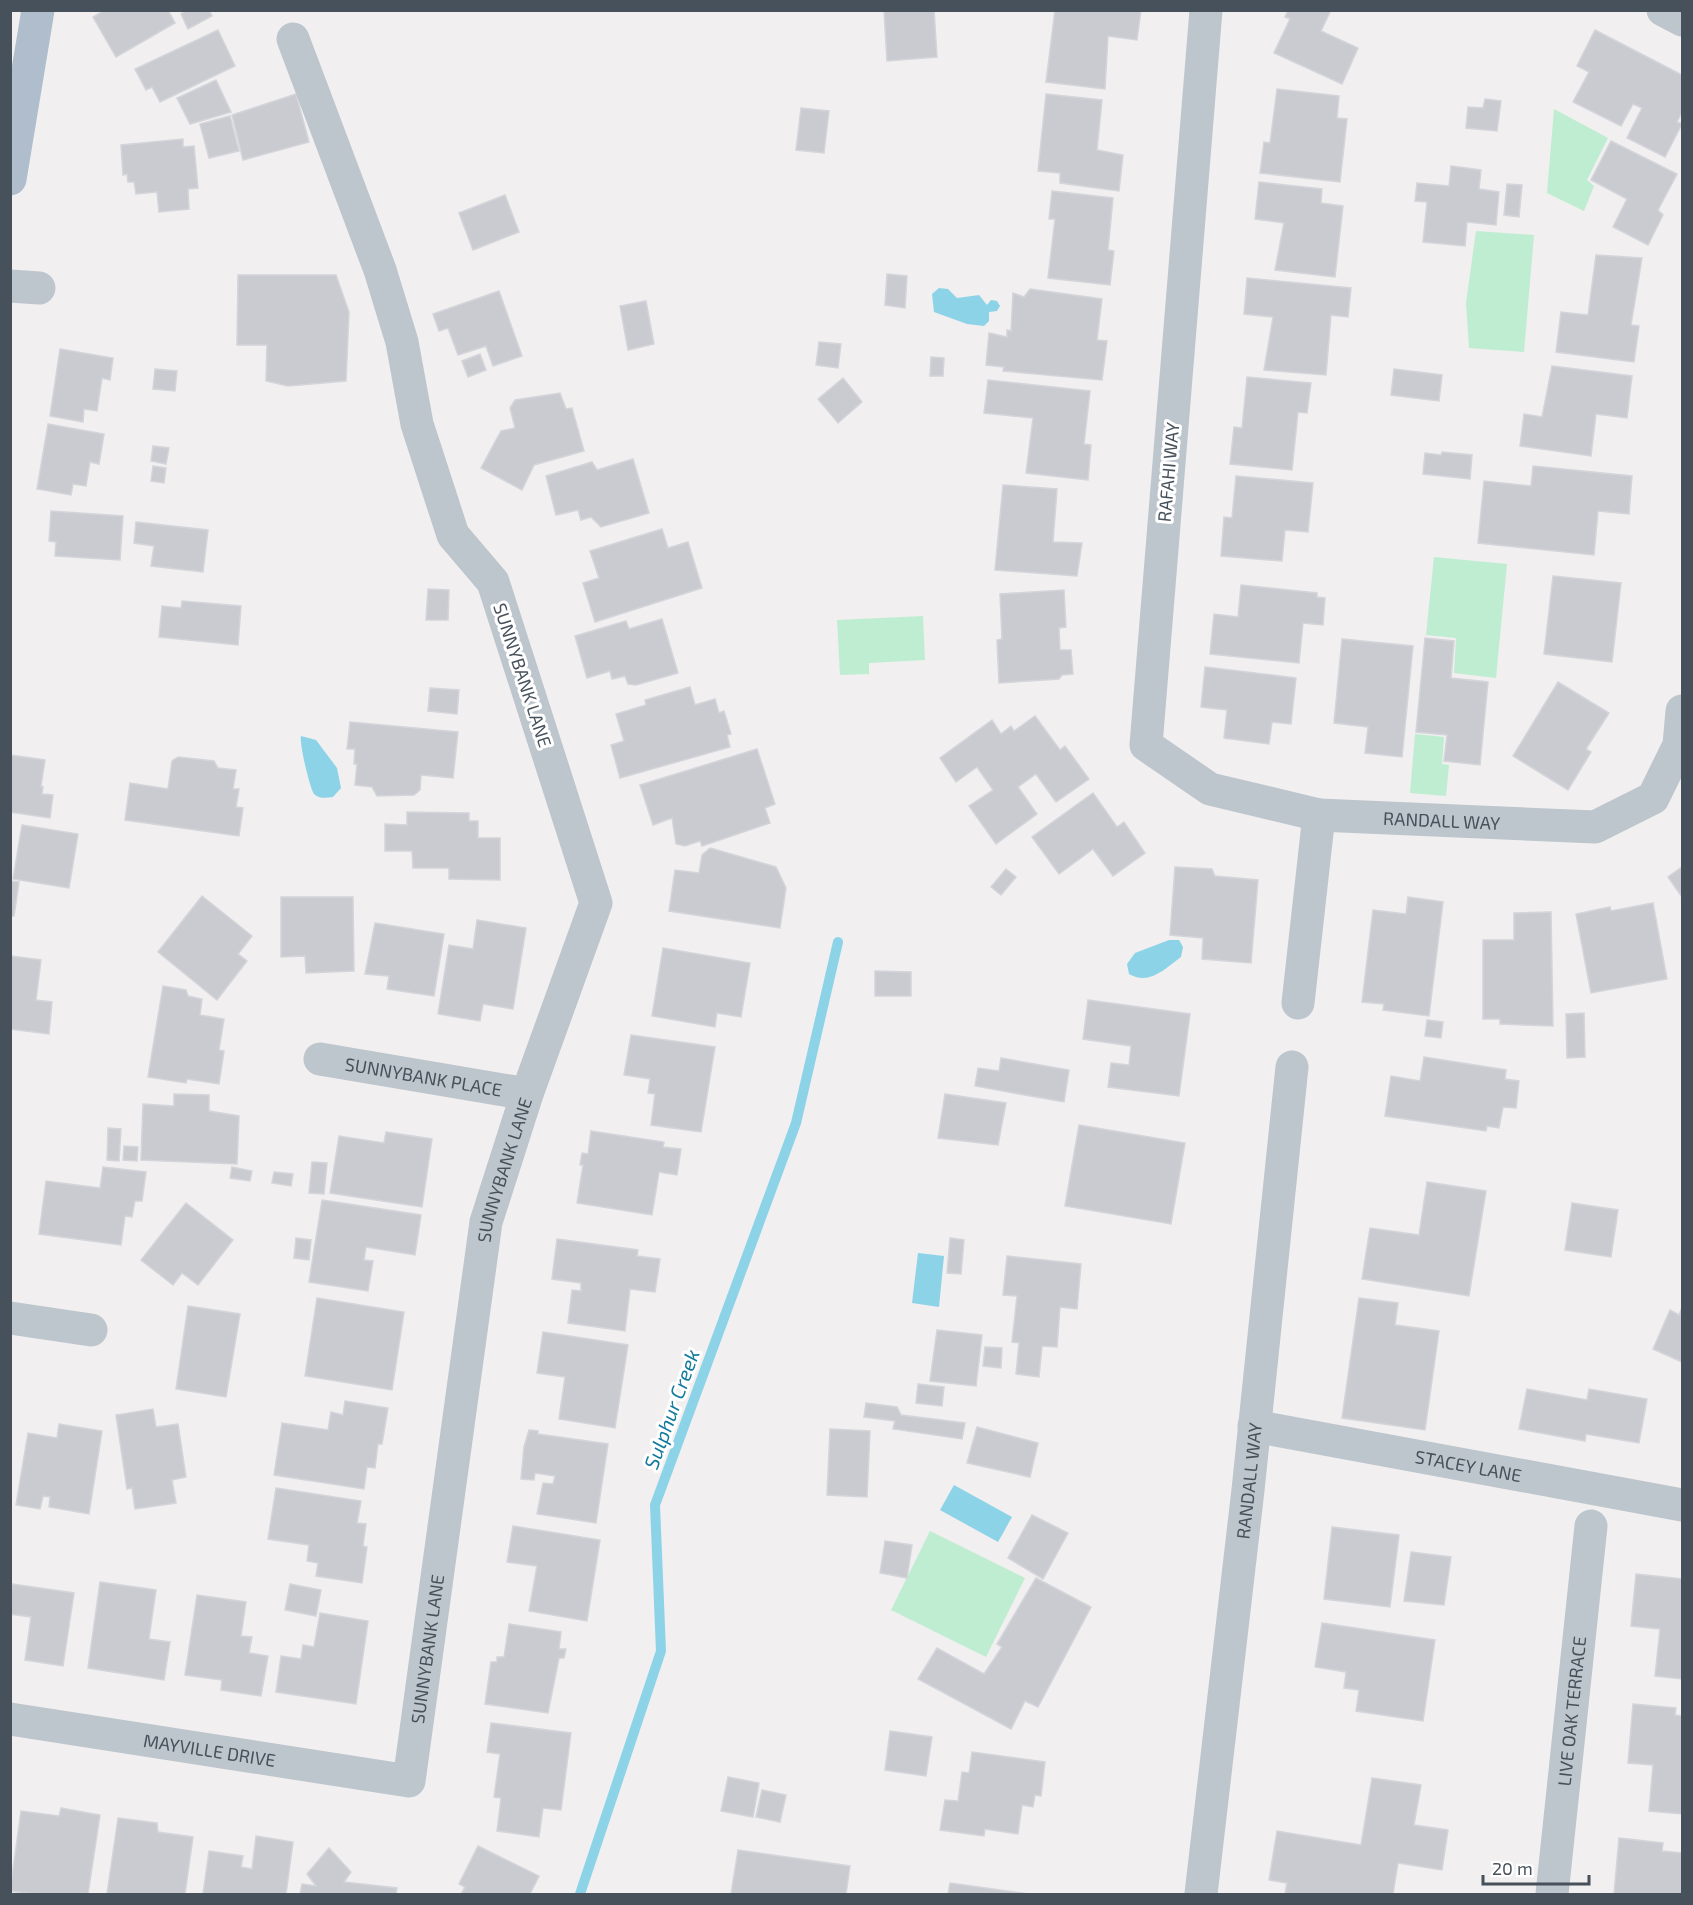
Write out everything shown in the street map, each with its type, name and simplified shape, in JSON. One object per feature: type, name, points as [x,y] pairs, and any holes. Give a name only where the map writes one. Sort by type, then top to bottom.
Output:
[{"type":"main road","points":[[11,178],[38,10]]},
{"type":"street","name":"RAFAHI WAY","points":[[1206,10],[1146,745],[1210,789],[1319,815]]},
{"type":"street","points":[[1663,10],[1683,20]]},
{"type":"street","name":"SUNNYBANK LANE","points":[[293,39],[380,270],[402,342],[417,424],[453,535],[493,582],[596,903],[527,1094],[486,1222],[409,1781]]},
{"type":"street","name":"RANDALL WAY","points":[[1319,815],[1595,827],[1653,798],[1679,745],[1683,711]]},
{"type":"street","points":[[1298,1003],[1319,815]]},
{"type":"street","name":"SUNNYBANK PLACE","points":[[320,1059],[527,1094]]},
{"type":"street","name":"RANDALL WAY","points":[[1201,1894],[1292,1067]]},
{"type":"street","points":[[10,1318],[91,1330]]},
{"type":"street","name":"STACEY LANE","points":[[1254,1426],[1683,1505]]},
{"type":"street","name":"LIVE OAK TERRACE","points":[[1552,1894],[1591,1526]]},
{"type":"street","name":"MAYVILLE DRIVE","points":[[10,1719],[409,1781]]},
{"type":"green space","points":[[1554,109],[1608,138],[1587,180],[1594,186],[1584,211],[1547,193]]},
{"type":"green space","points":[[1476,231],[1534,235],[1524,352],[1469,348],[1466,303]]},
{"type":"green space","points":[[1434,557],[1507,564],[1496,678],[1454,673],[1456,638],[1426,635]]},
{"type":"green space","points":[[923,616],[925,660],[869,663],[869,674],[840,675],[837,620]]},
{"type":"green space","points":[[1415,734],[1444,737],[1442,764],[1449,765],[1446,796],[1410,793]]},
{"type":"green space","points":[[930,1531],[1025,1578],[986,1657],[891,1610]]},
{"type":"water","points":[[939,288],[948,289],[957,298],[979,295],[987,305],[991,300],[997,301],[1000,306],[997,311],[989,312],[989,321],[984,326],[967,324],[934,312],[932,294]]},
{"type":"water","points":[[301,736],[316,740],[337,768],[341,788],[333,797],[325,798],[314,794],[305,766]]},
{"type":"water","points":[[1169,940],[1179,940],[1183,947],[1181,957],[1150,977],[1136,977],[1129,974],[1127,964],[1135,953]]},
{"type":"water","points":[[918,1253],[944,1256],[939,1307],[912,1303]]},
{"type":"water","points":[[954,1485],[1012,1517],[998,1542],[940,1510]]},
{"type":"building","points":[[105,10],[168,10],[175,23],[116,57],[93,17]]},
{"type":"building","points":[[187,10],[209,10],[212,16],[188,29],[181,14]]},
{"type":"building","points":[[884,10],[934,10],[937,57],[887,61]]},
{"type":"building","points":[[1055,10],[1141,10],[1137,40],[1108,36],[1105,89],[1046,82]]},
{"type":"building","points":[[1288,10],[1331,10],[1321,31],[1358,48],[1342,84],[1274,53],[1290,19],[1285,17]]},
{"type":"building","points":[[218,30],[235,66],[160,102],[152,87],[146,90],[135,69]]},
{"type":"building","points":[[1595,30],[1682,75],[1682,112],[1677,122],[1682,124],[1665,157],[1627,138],[1642,108],[1633,104],[1621,126],[1573,102],[1589,72],[1577,66]]},
{"type":"building","points":[[216,80],[231,112],[190,124],[177,98]]},
{"type":"building","points":[[1277,89],[1339,96],[1337,118],[1347,119],[1340,182],[1260,173],[1264,142],[1270,143]]},
{"type":"building","points":[[296,94],[309,142],[243,160],[232,115]]},
{"type":"building","points":[[1046,94],[1102,100],[1097,150],[1123,155],[1119,191],[1060,183],[1060,173],[1038,171]]},
{"type":"building","points":[[1485,99],[1501,101],[1497,131],[1466,128],[1468,107],[1483,108]]},
{"type":"building","points":[[801,108],[829,111],[824,153],[796,150]]},
{"type":"building","points":[[230,116],[239,151],[209,158],[200,124]]},
{"type":"building","points":[[183,139],[183,147],[194,146],[198,188],[188,189],[189,209],[159,212],[157,192],[136,194],[134,182],[128,182],[127,174],[123,175],[121,145]]},
{"type":"building","points":[[1611,141],[1677,174],[1658,210],[1663,215],[1648,245],[1613,227],[1627,199],[1591,180]]},
{"type":"building","points":[[1451,166],[1481,170],[1479,189],[1499,192],[1496,225],[1467,222],[1465,246],[1423,242],[1427,202],[1415,201],[1417,183],[1449,186]]},
{"type":"building","points":[[1259,182],[1322,189],[1321,203],[1343,206],[1335,277],[1275,270],[1284,223],[1255,219]]},
{"type":"building","points":[[1507,184],[1522,185],[1519,217],[1504,215]]},
{"type":"building","points":[[1052,191],[1113,198],[1108,250],[1114,251],[1110,285],[1048,278],[1055,219],[1049,219]]},
{"type":"building","points":[[505,195],[519,232],[473,250],[459,213]]},
{"type":"building","points":[[1596,255],[1642,258],[1631,325],[1639,326],[1634,362],[1556,352],[1561,312],[1588,315]]},
{"type":"building","points":[[887,274],[907,276],[905,308],[885,305]]},
{"type":"building","points":[[238,275],[336,275],[349,312],[346,381],[288,386],[266,381],[267,345],[237,345]]},
{"type":"building","points":[[1247,278],[1351,288],[1348,317],[1331,315],[1326,375],[1264,370],[1273,317],[1244,314]]},
{"type":"building","points":[[1030,289],[1102,299],[1097,340],[1107,341],[1102,380],[1003,371],[1004,367],[986,365],[989,333],[1007,337],[1007,330],[1011,331],[1013,293],[1024,297]]},
{"type":"building","points":[[499,291],[522,356],[493,366],[486,346],[458,355],[448,328],[439,331],[433,314]]},
{"type":"building","points":[[646,301],[654,344],[628,350],[620,306]]},
{"type":"building","points":[[819,342],[841,344],[838,368],[816,365]]},
{"type":"building","points":[[60,349],[113,358],[110,380],[102,378],[97,411],[84,409],[83,422],[50,416]]},
{"type":"building","points":[[480,354],[486,370],[468,377],[462,361]]},
{"type":"building","points":[[931,357],[944,358],[943,376],[930,376]]},
{"type":"building","points":[[1552,366],[1632,376],[1627,418],[1596,414],[1591,456],[1520,446],[1524,414],[1542,417]]},
{"type":"building","points":[[155,369],[177,371],[175,391],[153,389]]},
{"type":"building","points":[[1394,369],[1442,375],[1439,401],[1391,395]]},
{"type":"building","points":[[1247,377],[1311,383],[1307,413],[1298,412],[1292,470],[1230,464],[1234,427],[1242,428]]},
{"type":"building","points":[[843,378],[862,402],[838,423],[818,399]]},
{"type":"building","points":[[988,380],[1090,391],[1084,444],[1091,445],[1088,480],[1026,473],[1033,418],[984,413]]},
{"type":"building","points":[[560,393],[566,409],[572,408],[584,451],[534,465],[522,490],[481,468],[501,431],[515,428],[510,408],[515,400]]},
{"type":"building","points":[[48,424],[104,434],[99,464],[90,462],[86,486],[73,484],[71,495],[37,489]]},
{"type":"building","points":[[153,446],[169,448],[166,464],[151,461]]},
{"type":"building","points":[[1442,452],[1472,455],[1470,479],[1423,474],[1425,453],[1441,455]]},
{"type":"building","points":[[633,459],[649,513],[601,527],[591,517],[581,520],[578,510],[556,515],[546,476],[592,462],[597,470]]},
{"type":"building","points":[[153,466],[166,468],[164,483],[151,481]]},
{"type":"building","points":[[1533,466],[1632,476],[1629,514],[1598,511],[1594,555],[1478,543],[1484,481],[1531,486]]},
{"type":"building","points":[[1236,476],[1313,483],[1308,532],[1285,530],[1282,561],[1221,556],[1224,517],[1232,518]]},
{"type":"building","points":[[1003,485],[1057,489],[1053,542],[1082,543],[1077,576],[995,570]]},
{"type":"building","points":[[51,511],[123,516],[120,560],[55,556],[56,542],[49,541]]},
{"type":"building","points":[[136,522],[208,530],[203,572],[151,566],[154,546],[134,543]]},
{"type":"building","points":[[662,529],[668,548],[688,542],[702,588],[595,622],[583,583],[599,578],[590,551]]},
{"type":"building","points":[[1553,576],[1621,583],[1612,662],[1544,654]]},
{"type":"building","points":[[1241,585],[1317,593],[1317,597],[1325,598],[1323,625],[1303,623],[1299,663],[1210,654],[1214,614],[1238,617]]},
{"type":"building","points":[[428,589],[449,590],[448,620],[426,620]]},
{"type":"building","points":[[1064,590],[1066,627],[1059,628],[1060,650],[1071,650],[1073,674],[1062,675],[1059,679],[999,683],[997,640],[1002,639],[1000,594]]},
{"type":"building","points":[[182,601],[241,606],[238,645],[159,637],[162,606],[181,608]]},
{"type":"building","points":[[662,619],[678,673],[636,685],[628,684],[625,676],[612,679],[610,671],[587,678],[575,636],[626,621],[629,629]]},
{"type":"building","points":[[1425,638],[1454,641],[1451,678],[1488,682],[1480,765],[1444,761],[1447,735],[1416,732]]},
{"type":"building","points":[[1342,639],[1413,646],[1402,757],[1365,753],[1368,727],[1334,723]]},
{"type":"building","points":[[1205,667],[1296,678],[1291,724],[1272,722],[1269,744],[1224,738],[1227,710],[1201,707]]},
{"type":"building","points":[[1558,682],[1609,713],[1586,749],[1591,752],[1568,790],[1513,756]]},
{"type":"building","points":[[690,687],[695,705],[715,699],[719,713],[724,711],[731,734],[727,735],[730,747],[620,778],[611,745],[624,741],[616,714],[646,705],[645,700]]},
{"type":"building","points":[[430,688],[459,690],[457,714],[428,711]]},
{"type":"building","points":[[1035,716],[1060,750],[1065,746],[1089,779],[1056,802],[1036,774],[1018,787],[1037,814],[996,844],[969,806],[993,790],[977,767],[956,782],[940,758],[992,720],[1001,734],[1011,726],[1014,731]]},
{"type":"building","points":[[350,722],[458,732],[453,778],[421,775],[420,790],[414,795],[377,796],[372,787],[355,785],[357,764],[354,764],[355,749],[347,749]]},
{"type":"building","points":[[757,749],[775,804],[765,808],[770,823],[702,846],[700,841],[685,846],[676,844],[672,818],[653,825],[640,785]]},
{"type":"building","points":[[10,755],[45,760],[41,786],[43,787],[42,794],[53,795],[50,818],[10,812]]},
{"type":"building","points":[[178,757],[214,761],[218,768],[236,770],[233,789],[239,789],[236,807],[243,808],[239,836],[125,820],[130,783],[168,789],[172,761]]},
{"type":"building","points":[[1093,793],[1117,827],[1124,822],[1145,853],[1113,876],[1093,849],[1059,874],[1032,837]]},
{"type":"building","points":[[407,812],[469,813],[469,821],[478,821],[478,838],[500,838],[500,880],[449,879],[449,868],[413,868],[412,851],[385,851],[385,824],[407,825]]},
{"type":"building","points":[[22,825],[78,834],[69,888],[13,879]]},
{"type":"building","points":[[710,848],[776,867],[786,888],[780,928],[669,911],[675,870],[699,873],[702,855]]},
{"type":"building","points":[[1175,867],[1212,869],[1215,876],[1258,880],[1251,963],[1202,959],[1203,938],[1170,935]]},
{"type":"building","points":[[1682,867],[1682,897],[1668,877]]},
{"type":"building","points":[[1006,869],[1016,877],[1001,895],[991,887]]},
{"type":"building","points":[[10,881],[19,882],[14,916],[10,916]]},
{"type":"building","points":[[202,896],[252,936],[238,954],[247,961],[217,1000],[158,952]]},
{"type":"building","points":[[281,897],[353,897],[354,971],[306,973],[305,956],[281,957]]},
{"type":"building","points":[[1408,897],[1443,902],[1429,1016],[1383,1010],[1384,1004],[1362,1002],[1373,910],[1406,914]]},
{"type":"building","points":[[1653,903],[1667,979],[1591,993],[1576,914],[1610,907],[1611,911]]},
{"type":"building","points":[[1551,912],[1553,1026],[1500,1024],[1500,1019],[1483,1019],[1483,940],[1514,940],[1514,913]]},
{"type":"building","points":[[477,920],[526,928],[513,1009],[483,1004],[480,1021],[438,1014],[449,945],[473,949]]},
{"type":"building","points":[[375,923],[444,934],[434,996],[387,989],[389,976],[365,974]]},
{"type":"building","points":[[663,948],[750,963],[741,1017],[717,1013],[715,1027],[652,1016]]},
{"type":"building","points":[[11,956],[41,960],[36,1000],[52,1002],[49,1034],[10,1029]]},
{"type":"building","points":[[875,971],[911,972],[911,996],[875,996]]},
{"type":"building","points":[[163,986],[186,990],[188,996],[202,999],[200,1015],[224,1019],[219,1050],[224,1051],[219,1084],[187,1079],[186,1083],[148,1077]]},
{"type":"building","points":[[1088,1000],[1190,1014],[1179,1096],[1108,1087],[1111,1063],[1129,1065],[1131,1046],[1083,1039]]},
{"type":"building","points":[[1584,1013],[1585,1057],[1567,1058],[1566,1014]]},
{"type":"building","points":[[1427,1020],[1443,1022],[1441,1038],[1425,1036]]},
{"type":"building","points":[[631,1035],[715,1047],[701,1132],[651,1125],[655,1094],[648,1093],[650,1079],[624,1075]]},
{"type":"building","points":[[1424,1057],[1506,1070],[1505,1079],[1519,1081],[1516,1108],[1503,1107],[1499,1128],[1487,1126],[1486,1131],[1385,1116],[1391,1076],[1420,1081]]},
{"type":"building","points":[[1001,1058],[1069,1070],[1064,1102],[975,1086],[978,1068],[999,1071]]},
{"type":"building","points":[[174,1094],[209,1095],[209,1111],[239,1116],[237,1164],[141,1160],[143,1104],[174,1106]]},
{"type":"building","points":[[945,1094],[1006,1103],[998,1145],[938,1138]]},
{"type":"building","points":[[1079,1125],[1185,1143],[1171,1224],[1065,1206]]},
{"type":"building","points":[[108,1128],[121,1129],[119,1161],[107,1160]]},
{"type":"building","points":[[591,1131],[664,1142],[663,1147],[681,1149],[677,1175],[659,1172],[652,1215],[577,1203],[583,1165],[580,1165],[582,1153],[588,1154]]},
{"type":"building","points":[[386,1132],[432,1139],[422,1207],[330,1193],[339,1136],[384,1143]]},
{"type":"building","points":[[124,1146],[138,1147],[137,1161],[123,1160]]},
{"type":"building","points":[[312,1162],[327,1163],[324,1194],[309,1193]]},
{"type":"building","points":[[103,1167],[146,1172],[142,1201],[135,1201],[132,1217],[125,1216],[121,1245],[39,1234],[46,1181],[100,1188]]},
{"type":"building","points":[[232,1167],[252,1171],[250,1181],[230,1178]]},
{"type":"building","points":[[274,1172],[293,1174],[291,1186],[272,1183]]},
{"type":"building","points":[[1427,1182],[1486,1191],[1469,1296],[1362,1279],[1370,1228],[1419,1235]]},
{"type":"building","points":[[322,1200],[421,1215],[415,1255],[366,1247],[364,1260],[373,1261],[368,1291],[309,1282]]},
{"type":"building","points":[[186,1203],[233,1240],[198,1285],[182,1273],[173,1285],[141,1260]]},
{"type":"building","points":[[1572,1203],[1618,1210],[1611,1257],[1565,1250]]},
{"type":"building","points":[[296,1238],[311,1240],[309,1260],[294,1258]]},
{"type":"building","points":[[950,1238],[964,1240],[961,1274],[947,1273]]},
{"type":"building","points":[[557,1239],[638,1250],[637,1256],[660,1259],[655,1292],[630,1289],[625,1331],[568,1323],[572,1290],[581,1291],[581,1283],[552,1279]]},
{"type":"building","points":[[1007,1256],[1081,1264],[1077,1309],[1060,1307],[1057,1347],[1042,1346],[1039,1377],[1016,1374],[1019,1343],[1012,1342],[1017,1296],[1003,1295]]},
{"type":"building","points":[[317,1298],[404,1312],[392,1390],[305,1376]]},
{"type":"building","points":[[1359,1298],[1398,1303],[1395,1325],[1439,1331],[1425,1430],[1342,1418]]},
{"type":"building","points":[[188,1306],[240,1314],[226,1397],[176,1389]]},
{"type":"building","points":[[1682,1308],[1682,1362],[1653,1349],[1670,1310],[1679,1315]]},
{"type":"building","points":[[937,1330],[982,1335],[976,1386],[930,1381]]},
{"type":"building","points":[[543,1332],[628,1345],[615,1428],[559,1419],[565,1377],[537,1373]]},
{"type":"building","points":[[985,1347],[1002,1348],[1001,1368],[983,1366]]},
{"type":"building","points":[[918,1384],[944,1387],[942,1406],[916,1403]]},
{"type":"building","points":[[1527,1389],[1587,1400],[1589,1389],[1647,1399],[1639,1443],[1586,1434],[1585,1441],[1519,1429]]},
{"type":"building","points":[[345,1401],[388,1408],[382,1444],[378,1444],[375,1468],[367,1467],[364,1489],[274,1475],[282,1423],[328,1430],[331,1412],[343,1415]]},
{"type":"building","points":[[866,1403],[897,1407],[901,1415],[965,1423],[962,1439],[893,1429],[895,1421],[864,1417]]},
{"type":"building","points":[[153,1409],[156,1427],[178,1424],[186,1477],[172,1480],[176,1503],[135,1509],[132,1488],[127,1489],[116,1415]]},
{"type":"building","points":[[59,1424],[102,1431],[89,1514],[49,1507],[50,1497],[43,1496],[40,1509],[16,1505],[28,1433],[57,1438]]},
{"type":"building","points":[[977,1427],[1038,1443],[1030,1477],[967,1463]]},
{"type":"building","points":[[830,1429],[870,1431],[867,1497],[827,1495]]},
{"type":"building","points":[[529,1430],[538,1431],[538,1434],[608,1444],[596,1523],[537,1514],[543,1483],[553,1484],[555,1476],[535,1473],[534,1480],[521,1479],[524,1447]]},
{"type":"building","points":[[276,1488],[361,1501],[357,1523],[366,1524],[363,1546],[367,1547],[362,1583],[316,1576],[318,1563],[307,1561],[309,1545],[268,1539]]},
{"type":"building","points":[[1032,1515],[1068,1533],[1043,1579],[1008,1558]]},
{"type":"building","points":[[513,1526],[600,1540],[587,1621],[529,1611],[537,1566],[507,1562]]},
{"type":"building","points":[[1332,1527],[1399,1535],[1390,1607],[1324,1599]]},
{"type":"building","points":[[885,1541],[912,1545],[907,1578],[880,1573]]},
{"type":"building","points":[[1411,1552],[1451,1557],[1444,1605],[1404,1601]]},
{"type":"building","points":[[1636,1574],[1682,1579],[1682,1679],[1655,1676],[1660,1629],[1631,1626]]},
{"type":"building","points":[[1036,1578],[1091,1607],[1038,1707],[1025,1701],[1011,1729],[918,1679],[937,1648],[984,1674],[1002,1647],[997,1644]]},
{"type":"building","points":[[100,1582],[156,1590],[149,1639],[170,1642],[164,1680],[88,1668]]},
{"type":"building","points":[[12,1584],[74,1593],[63,1666],[25,1660],[31,1617],[10,1614]]},
{"type":"building","points":[[290,1584],[321,1590],[316,1616],[285,1610]]},
{"type":"building","points":[[197,1595],[246,1602],[241,1636],[252,1637],[249,1653],[268,1656],[261,1696],[221,1690],[222,1680],[185,1675]]},
{"type":"building","points":[[320,1613],[368,1621],[356,1704],[276,1692],[281,1656],[301,1659],[303,1645],[314,1647]]},
{"type":"building","points":[[1322,1623],[1435,1640],[1423,1721],[1356,1711],[1359,1690],[1344,1688],[1346,1672],[1315,1667]]},
{"type":"building","points":[[509,1624],[561,1632],[559,1649],[566,1649],[564,1658],[559,1658],[548,1713],[485,1704],[491,1662],[497,1662],[497,1657],[504,1657]]},
{"type":"building","points":[[1633,1704],[1676,1708],[1675,1715],[1682,1716],[1682,1814],[1649,1811],[1653,1765],[1628,1763]]},
{"type":"building","points":[[491,1723],[571,1733],[561,1810],[543,1808],[539,1837],[497,1831],[501,1798],[494,1797],[500,1754],[487,1752]]},
{"type":"building","points":[[890,1731],[932,1737],[926,1776],[885,1770]]},
{"type":"building","points":[[972,1752],[1045,1762],[1041,1796],[1035,1795],[1033,1807],[1022,1805],[1018,1834],[985,1829],[984,1836],[940,1830],[945,1800],[958,1801],[962,1772],[969,1773]]},
{"type":"building","points":[[728,1777],[759,1783],[753,1817],[721,1811]]},
{"type":"building","points":[[1372,1778],[1421,1785],[1414,1825],[1448,1830],[1442,1870],[1398,1863],[1393,1894],[1285,1894],[1287,1883],[1269,1880],[1277,1831],[1361,1845]]},
{"type":"building","points":[[762,1790],[786,1795],[780,1822],[756,1817]]},
{"type":"building","points":[[61,1808],[100,1815],[88,1894],[35,1894],[10,1891],[21,1811],[59,1816]]},
{"type":"building","points":[[118,1818],[157,1823],[158,1832],[193,1837],[185,1894],[107,1894]]},
{"type":"building","points":[[256,1836],[293,1842],[286,1894],[203,1894],[209,1851],[243,1856],[241,1867],[252,1869]]},
{"type":"building","points":[[1619,1838],[1663,1843],[1662,1851],[1682,1853],[1682,1894],[1614,1894]]},
{"type":"building","points":[[478,1846],[539,1876],[530,1894],[461,1894],[465,1887],[459,1884]]},
{"type":"building","points":[[329,1848],[351,1872],[344,1882],[397,1888],[396,1894],[300,1894],[302,1884],[316,1886],[307,1874]]},
{"type":"building","points":[[738,1850],[850,1866],[846,1894],[731,1894]]},
{"type":"building","points":[[950,1883],[1029,1894],[948,1894]]},
{"type":"waterway","name":"Sulphur Creek","points":[[580,1894],[661,1651],[655,1505],[796,1123],[838,942]]}]
